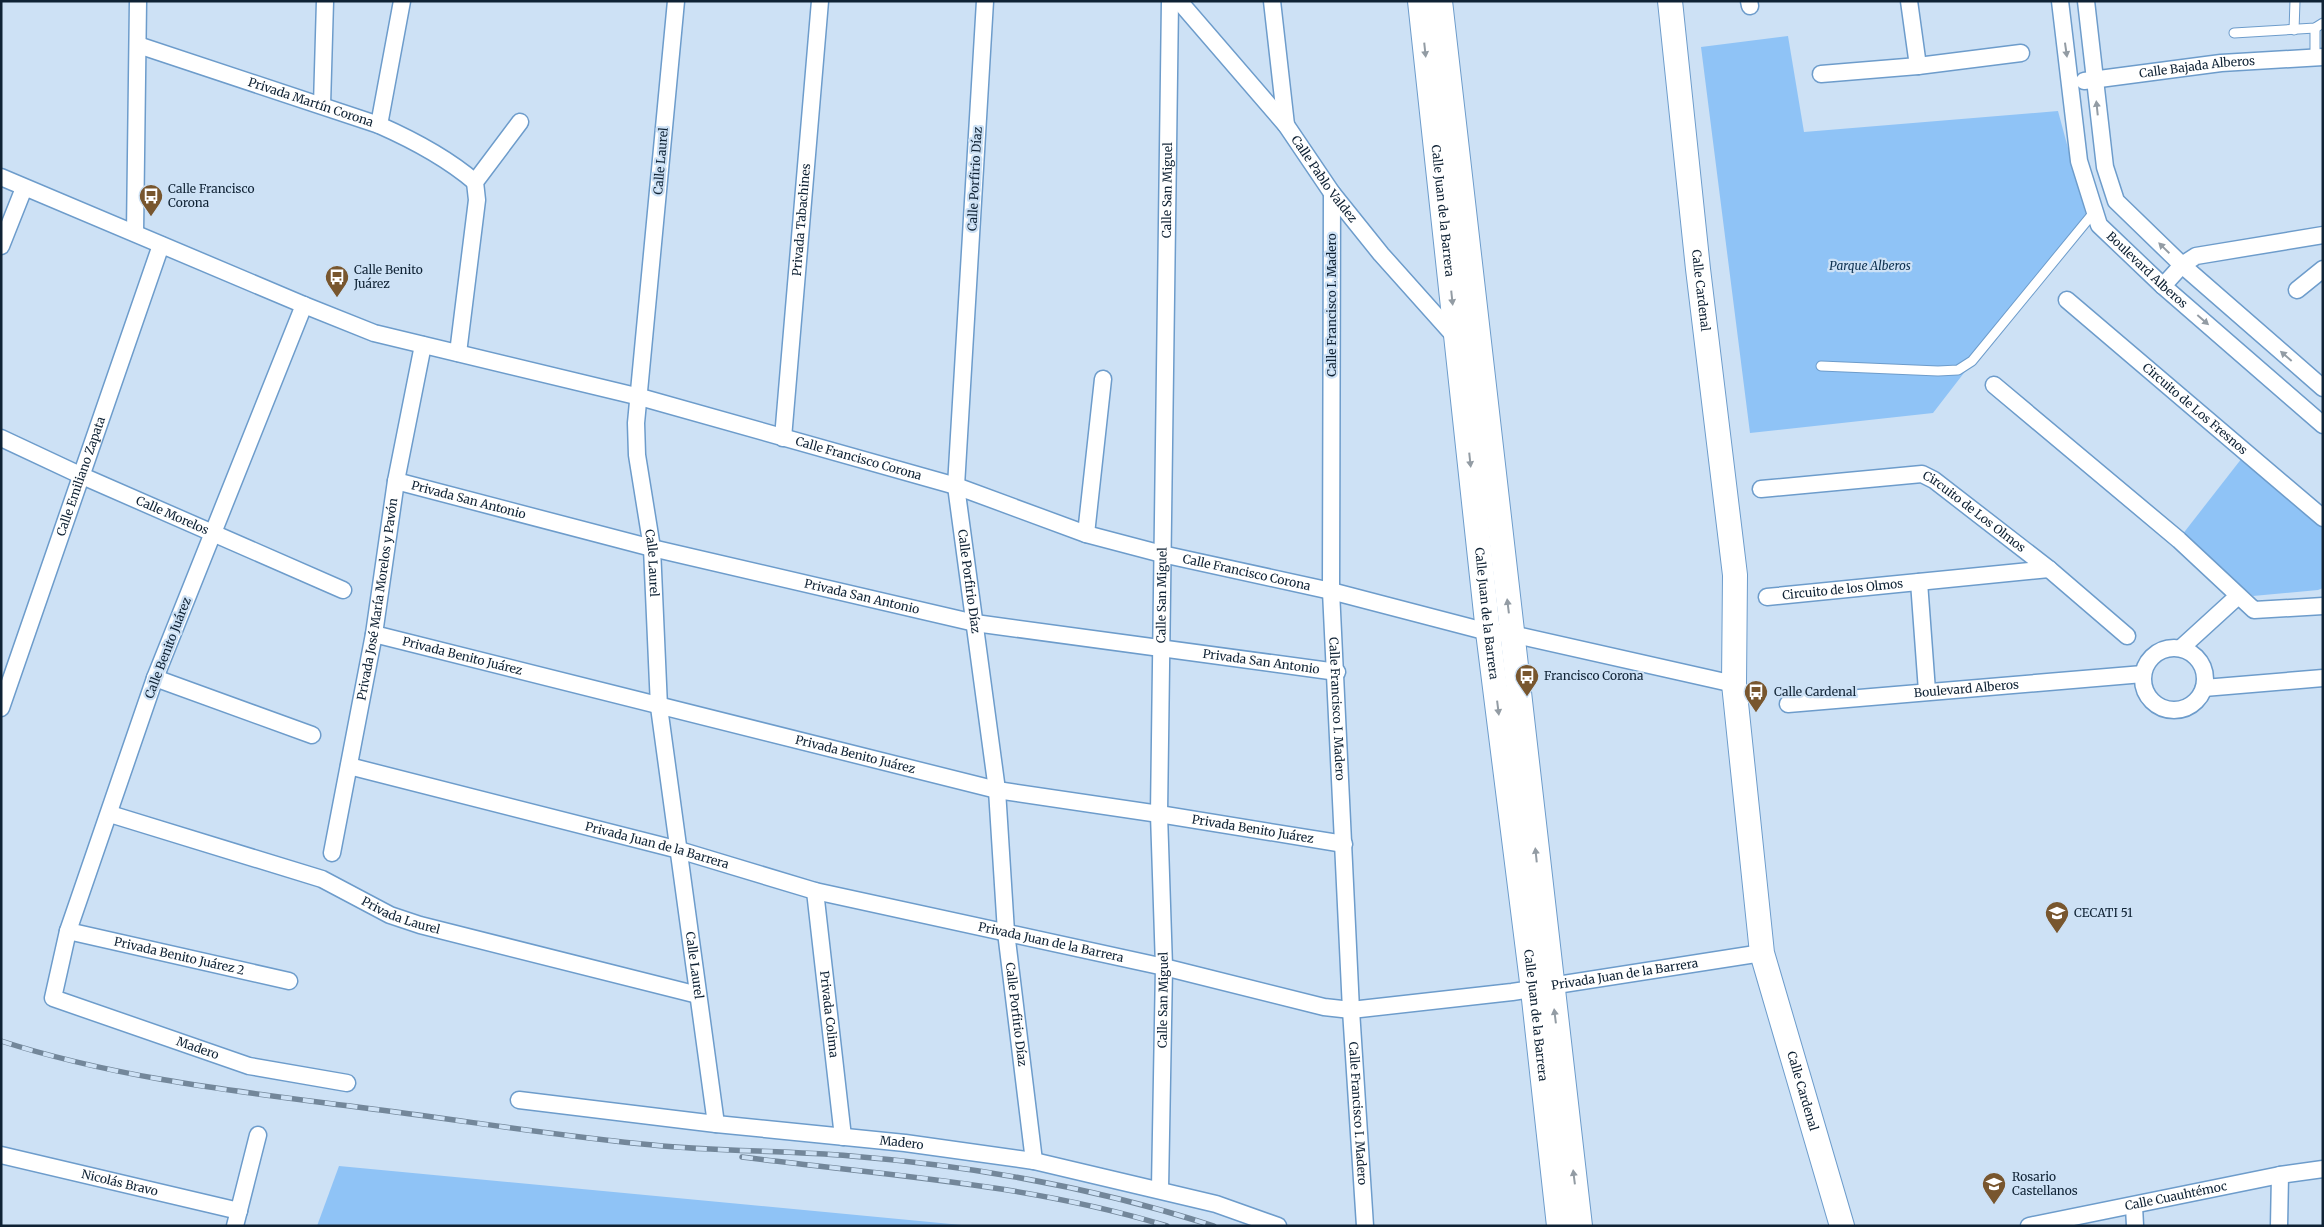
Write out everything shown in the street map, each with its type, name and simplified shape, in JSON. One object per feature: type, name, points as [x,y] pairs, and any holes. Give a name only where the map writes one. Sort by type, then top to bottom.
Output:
[{"type":"main road","name":"Calle Juan de la Barrera","points":[[1420,1],[1467,339],[1512,634],[1560,1226]]},
{"type":"main road","name":"Calle Juan de la Barrera","points":[[1440,1],[1488,632],[1580,1226]]},
{"type":"main road","name":"Calle Cardenal","points":[[1670,1],[1698,269],[1735,575],[1734,684],[1762,953],[1842,1226]]},
{"type":"street","points":[[135,233],[138,1]]},
{"type":"street","points":[[322,105],[325,1]]},
{"type":"street","points":[[379,125],[402,1]]},
{"type":"street","name":"Calle Laurel","points":[[676,1],[640,396],[636,422],[637,455],[652,548],[659,707],[716,1124]]},
{"type":"street","name":"Privada Tabachines","points":[[783,438],[820,1]]},
{"type":"street","name":"Calle Porfirio Díaz","points":[[985,1],[956,486],[997,790],[1006,932],[1034,1161]]},
{"type":"street","name":"Calle San Miguel","points":[[1160,1189],[1164,967],[1159,814],[1170,1]]},
{"type":"street","name":"Calle Pablo Valdez","points":[[1180,1],[1286,125],[1332,193],[1381,254],[1467,339]]},
{"type":"street","points":[[1272,1],[1286,125]]},
{"type":"street","points":[[1910,1],[1918,66]]},
{"type":"street","name":"Boulevard Alberos","points":[[2060,1],[2079,161],[2099,225],[2163,286],[2323,425]]},
{"type":"street","points":[[2086,1],[2105,167],[2116,201],[2182,265],[2323,388]]},
{"type":"street","name":"Privada Martín Corona","points":[[138,45],[379,125],[408,138],[457,166],[475,182]]},
{"type":"street","points":[[1821,74],[1918,66],[2021,53]]},
{"type":"street","name":"Calle Bajada Alberos","points":[[2070,82],[2221,63],[2319,57]]},
{"type":"street","points":[[458,353],[477,200],[475,182],[520,122]]},
{"type":"street","name":"Calle Francisco Corona","points":[[1,177],[304,306],[374,333],[640,396],[956,486],[1086,534],[1162,554],[1331,590],[1488,632],[1512,634],[1734,684]]},
{"type":"street","points":[[1,246],[24,188]]},
{"type":"street","name":"Calle Francisco I. Madero","points":[[1332,193],[1331,590],[1337,672],[1352,1010],[1366,1226]]},
{"type":"street","points":[[2163,286],[2182,265],[2196,256],[2323,236]]},
{"type":"street","name":"Calle Emiliano Zapata","points":[[1,708],[161,245]]},
{"type":"street","points":[[2297,290],[2323,269]]},
{"type":"street","name":"Circuito de Los Fresnos","points":[[2067,300],[2323,518]]},
{"type":"street","name":"Calle Benito Juárez","points":[[53,998],[68,931],[156,678],[304,306]]},
{"type":"street","name":"Privada José María Morelos y Pavón","points":[[332,853],[374,634],[396,481],[423,345]]},
{"type":"street","points":[[1086,534],[1103,380]]},
{"type":"street","points":[[1994,386],[2179,540],[2254,610],[2323,606]]},
{"type":"street","name":"Calle Morelos","points":[[1,438],[80,475],[343,590]]},
{"type":"street","name":"Circuito de Los Olmos","points":[[1761,489],[1922,474],[1934,480],[2049,569],[2127,636]]},
{"type":"street","name":"Privada San Antonio","points":[[396,481],[652,548],[975,624],[1337,672]]},
{"type":"street","name":"Circuito de los Olmos","points":[[1767,597],[2049,569]]},
{"type":"street","name":"Circuito de los Olmos","points":[[1919,582],[1927,691]]},
{"type":"street","points":[[2181,648],[2238,596]]},
{"type":"street","name":"Privada Benito Juárez","points":[[374,634],[659,707],[997,790],[1344,844]]},
{"type":"street","points":[[2181,648],[2191,652],[2204,668],[2204,688],[2200,697],[2192,705],[2183,709],[2172,710],[2162,708],[2153,702],[2143,684],[2146,664],[2161,650],[2181,648]]},
{"type":"street","name":"Boulevard Alberos","points":[[1788,704],[2143,674]]},
{"type":"street","points":[[156,678],[312,735]]},
{"type":"street","points":[[2204,688],[2323,678]]},
{"type":"street","name":"Privada Juan de la Barrera","points":[[348,766],[679,850],[815,891],[1164,967],[1312,1005],[1352,1010],[1542,988],[1762,953]]},
{"type":"street","name":"Privada Laurel","points":[[110,814],[322,879],[390,915],[420,925],[698,995]]},
{"type":"street","name":"Privada Colima","points":[[815,891],[843,1137]]},
{"type":"street","name":"Privada Benito Juárez 2","points":[[68,931],[289,981]]},
{"type":"street","name":"Madero","points":[[53,998],[249,1066],[347,1083]]},
{"type":"street","name":"Madero","points":[[519,1100],[1034,1161],[1160,1189],[1216,1204],[1278,1226]]},
{"type":"street","points":[[237,1218],[258,1135]]},
{"type":"street","name":"Nicolás Bravo","points":[[1,1155],[237,1218]]},
{"type":"street","name":"Calle Cuauhtémoc","points":[[2029,1226],[2280,1175],[2323,1169]]},
{"type":"street","points":[[2279,1226],[2280,1175]]},
{"type":"street","points":[[2134,1206],[2135,1226]]},
{"type":"lane","points":[[2294,1],[2294,30]]},
{"type":"lane","points":[[2234,32],[2294,30],[2319,26],[2319,57]]},
{"type":"lane","points":[[1821,366],[1938,371],[1958,370],[1972,361],[2095,211]]},
{"type":"green space","name":"Parque Alberos","points":[[1788,36],[1804,132],[2058,111],[2086,215],[1933,413],[1750,433],[1701,47]]},
{"type":"green space","points":[[2242,458],[2323,528],[2323,588],[2253,596],[2182,535]]},
{"type":"green space","points":[[339,1166],[972,1226],[317,1226]]},
{"type":"railway","points":[[1,1041],[90,1065],[182,1083],[545,1133],[678,1147],[897,1160],[989,1173],[1034,1180],[1125,1200],[1214,1226]]},
{"type":"railway","points":[[742,1157],[1010,1190],[1063,1200],[1167,1226]]},
{"type":"place","name":"Calle Francisco Corona","points":[[151,217]]},
{"type":"place","name":"Calle Benito Juárez","points":[[337,298]]},
{"type":"place","name":"Francisco Corona","points":[[1527,697]]},
{"type":"place","name":"Calle Cardenal","points":[[1756,713]]},
{"type":"place","name":"CECATI 51","points":[[2057,934]]},
{"type":"place","name":"Rosario Castellanos","points":[[1994,1205]]}]
